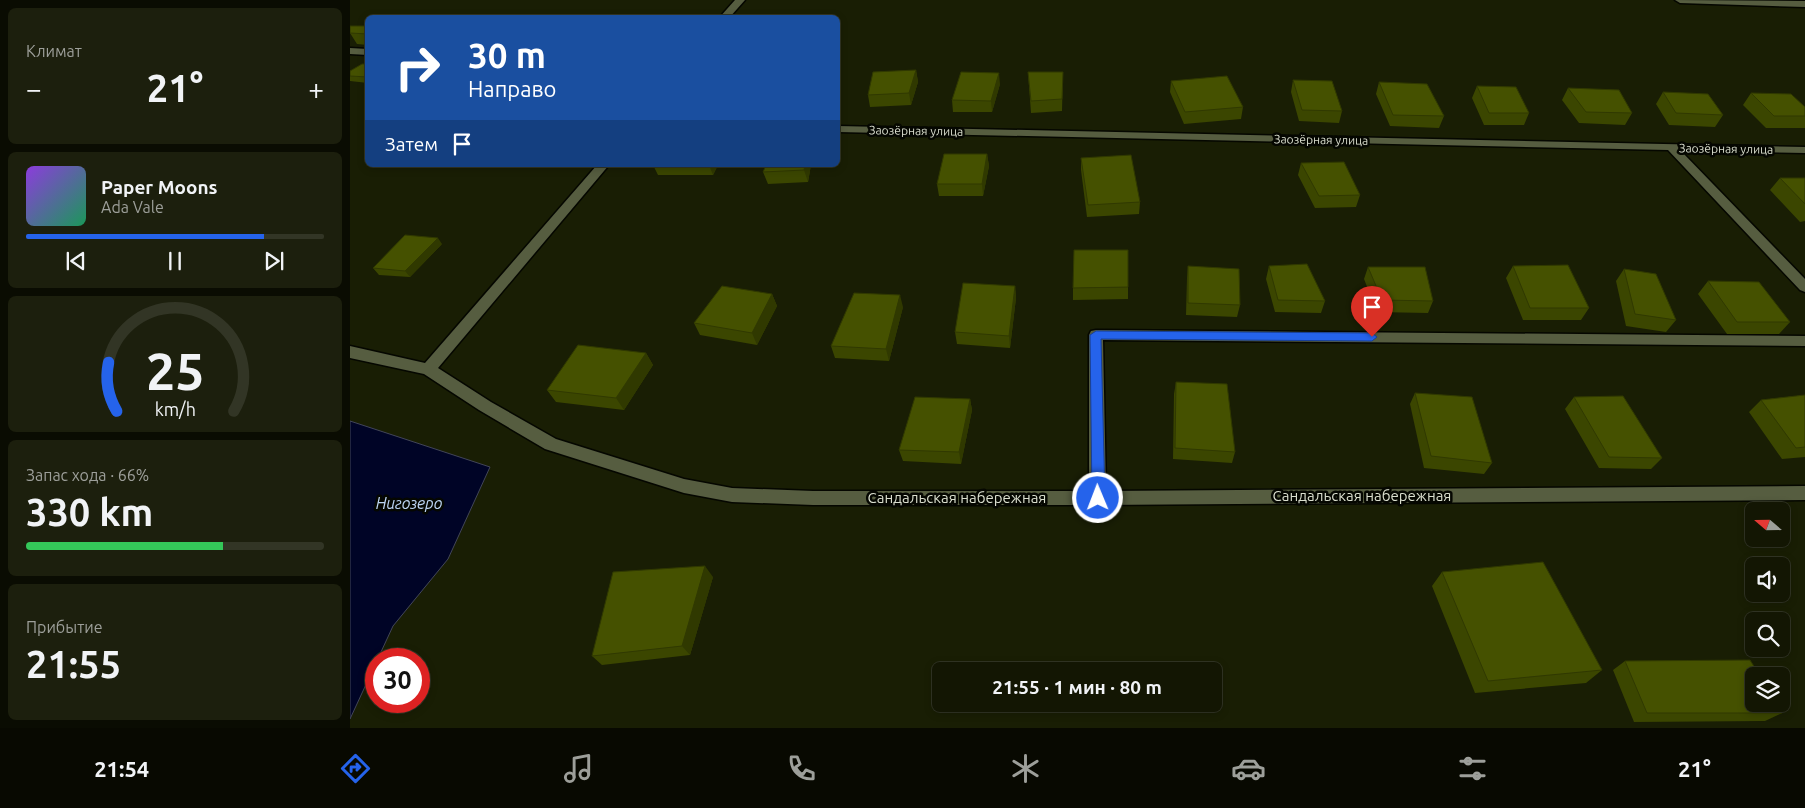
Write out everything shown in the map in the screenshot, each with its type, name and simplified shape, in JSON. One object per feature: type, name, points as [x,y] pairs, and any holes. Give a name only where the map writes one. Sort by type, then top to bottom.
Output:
[{"type":"street","points":[[726,15],[740,0]]},
{"type":"street","points":[[1680,0],[1805,4]]},
{"type":"street","points":[[350,51],[365,52]]},
{"type":"street","name":"Заозёрная улица","points":[[840,129],[1805,150]]},
{"type":"street","points":[[1672,148],[1805,287]]},
{"type":"street","points":[[428,369],[601,167]]},
{"type":"street","points":[[1098,498],[1096,335],[1805,341]]},
{"type":"street","name":"Сандальская набережная","points":[[350,352],[428,369],[485,406],[551,444],[684,486],[732,495],[813,498],[1098,498],[1805,493]]},
{"type":"water","name":"Нигозеро","points":[[350,421],[490,467],[448,559],[393,626],[383,648],[365,648],[365,687],[350,719]]},
{"type":"building","points":[[350,26],[365,26],[365,34],[350,33]]},
{"type":"building","points":[[365,64],[365,77],[350,76],[350,71]]},
{"type":"building","points":[[916,70],[909,93],[868,95],[873,72]]},
{"type":"building","points":[[961,72],[999,73],[991,101],[952,100]]},
{"type":"building","points":[[1028,72],[1063,72],[1062,99],[1031,101]]},
{"type":"building","points":[[1227,76],[1243,107],[1185,112],[1171,81]]},
{"type":"building","points":[[1293,80],[1332,81],[1342,111],[1302,110]]},
{"type":"building","points":[[1379,82],[1427,84],[1444,116],[1393,115]]},
{"type":"building","points":[[1477,86],[1516,87],[1529,113],[1489,113]]},
{"type":"building","points":[[1568,88],[1619,90],[1632,113],[1586,112]]},
{"type":"building","points":[[1663,92],[1708,94],[1723,115],[1676,113]]},
{"type":"building","points":[[1751,93],[1791,94],[1805,107],[1805,116],[1774,116]]},
{"type":"building","points":[[944,154],[987,154],[982,184],[937,184]]},
{"type":"building","points":[[1131,155],[1140,202],[1088,205],[1081,158]]},
{"type":"building","points":[[1344,162],[1360,195],[1319,196],[1301,163]]},
{"type":"building","points":[[765,167],[805,167],[804,170],[763,172]]},
{"type":"building","points":[[1780,178],[1805,178],[1805,204]]},
{"type":"building","points":[[405,235],[438,238],[405,271],[373,268]]},
{"type":"building","points":[[1074,250],[1128,250],[1128,287],[1073,288]]},
{"type":"building","points":[[1307,264],[1325,301],[1278,300],[1269,266]]},
{"type":"building","points":[[1568,265],[1589,308],[1530,308],[1513,266]]},
{"type":"building","points":[[1188,266],[1239,269],[1240,305],[1188,303]]},
{"type":"building","points":[[1368,267],[1425,267],[1433,301],[1382,300]]},
{"type":"building","points":[[1624,269],[1656,274],[1676,320],[1635,314]]},
{"type":"building","points":[[1708,281],[1759,282],[1790,322],[1737,322]]},
{"type":"building","points":[[963,283],[1015,286],[1009,336],[955,332]]},
{"type":"building","points":[[722,286],[772,294],[752,333],[694,323]]},
{"type":"building","points":[[854,293],[900,295],[886,349],[831,346]]},
{"type":"building","points":[[578,345],[646,353],[616,398],[547,390]]},
{"type":"building","points":[[1176,382],[1227,384],[1235,452],[1175,448]]},
{"type":"building","points":[[1415,393],[1472,397],[1492,463],[1431,456]]},
{"type":"building","points":[[1805,395],[1805,447],[1796,448],[1761,400]]},
{"type":"building","points":[[1623,396],[1662,458],[1609,457],[1574,397]]},
{"type":"building","points":[[915,397],[970,399],[959,452],[899,450]]},
{"type":"building","points":[[1543,562],[1602,670],[1488,681],[1442,572]]},
{"type":"building","points":[[705,566],[682,646],[592,656],[613,572]]},
{"type":"building","points":[[1750,660],[1754,667],[1745,667],[1745,712],[1782,713],[1647,713],[1625,661]]},
{"type":"route","points":[[1098,498],[1096,335],[1372,337]]}]
